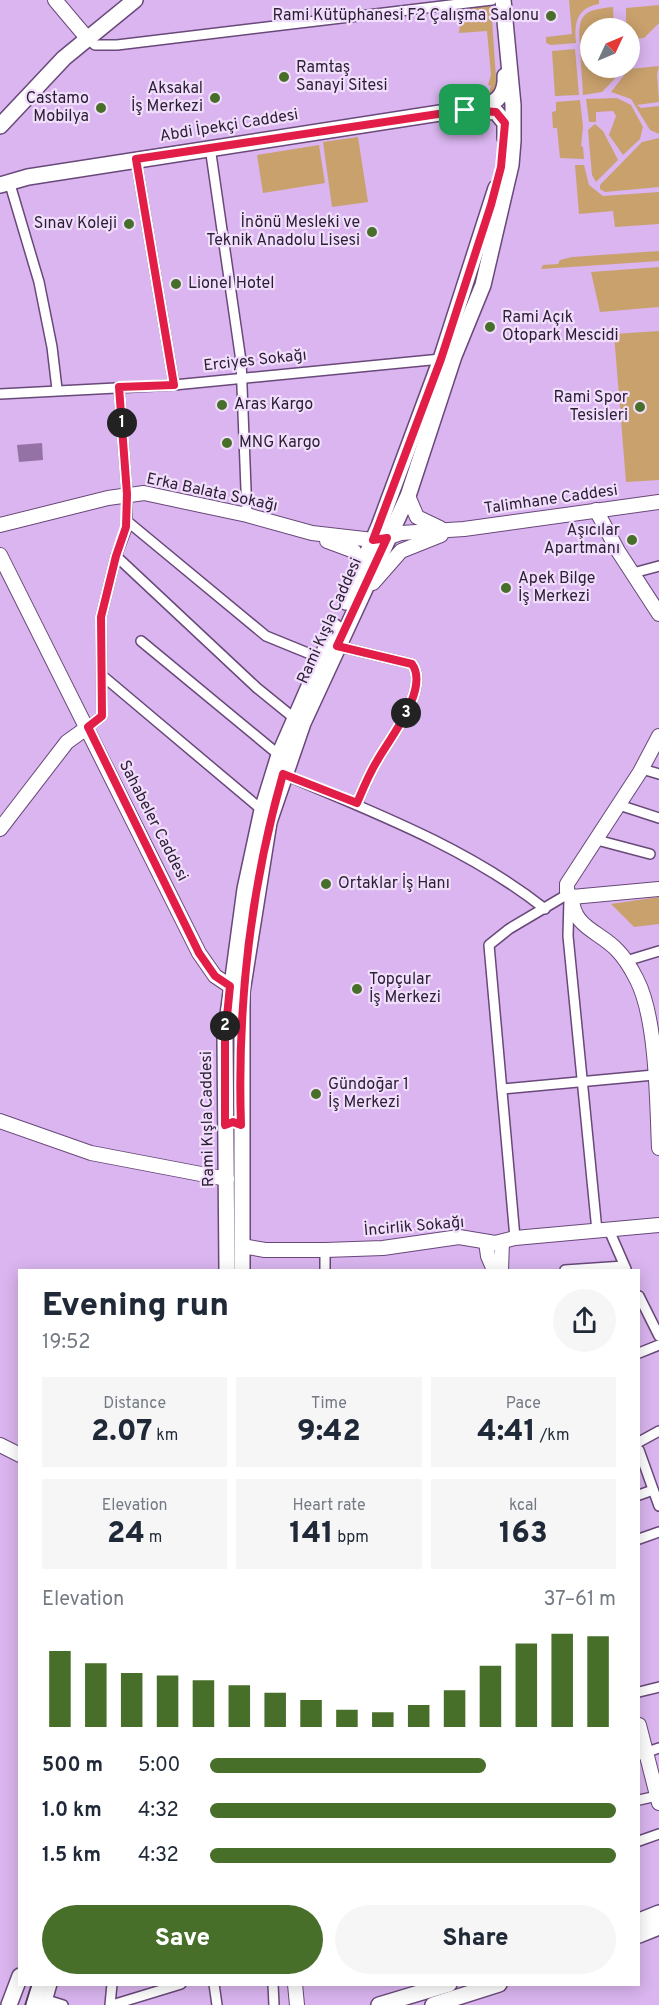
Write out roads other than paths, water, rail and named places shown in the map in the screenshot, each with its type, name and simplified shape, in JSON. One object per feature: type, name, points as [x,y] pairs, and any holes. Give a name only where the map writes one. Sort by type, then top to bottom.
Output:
[{"type":"main road","points":[[1,125],[45,77],[87,38],[135,0]]},
{"type":"main road","name":"Rami Kışla Caddesi","points":[[242,1269],[243,977],[269,822],[283,774],[355,606],[448,357],[483,285],[511,165],[513,105],[503,0]]},
{"type":"main road","points":[[465,110],[491,104],[502,94],[506,83],[502,39],[505,23]]},
{"type":"main road","name":"Rami Kışla Caddesi","points":[[227,1269],[225,1037],[230,986],[245,889],[262,810],[279,755],[362,565],[408,496],[448,357],[497,183],[505,135],[505,123],[496,112],[465,110]]},
{"type":"main road","name":"Abdi İpekçi Caddesi","points":[[3,182],[210,147],[465,110]]},
{"type":"main road","points":[[230,986],[243,977]]},
{"type":"main road","points":[[225,1125],[233,1122],[241,1125]]},
{"type":"main road","points":[[227,1235],[234,1244],[242,1246]]},
{"type":"main road","points":[[640,1921],[659,1913]]},
{"type":"main road","points":[[640,1935],[659,1927]]},
{"type":"main road","points":[[6,2002],[18,1980]]},
{"type":"main road","points":[[40,1986],[42,2003]]},
{"type":"main road","points":[[379,2005],[441,1986]]},
{"type":"main road","points":[[433,2005],[493,1986]]},
{"type":"street","points":[[55,0],[95,45],[117,45],[492,0]]},
{"type":"street","points":[[210,147],[242,378],[247,515]]},
{"type":"street","points":[[136,159],[174,385]]},
{"type":"street","points":[[3,182],[39,282],[52,346],[57,389]]},
{"type":"street","name":"Erciyes Sokağı","points":[[0,394],[57,389],[174,385],[448,357]]},
{"type":"street","points":[[0,829],[67,742],[102,716],[104,677],[99,644],[101,617],[116,556],[125,532],[126,521],[127,494],[119,387]]},
{"type":"street","name":"Erka Balata Sokağı","points":[[0,525],[127,494],[153,494],[247,515],[312,533],[354,551],[362,565]]},
{"type":"street","points":[[408,496],[417,517],[428,524],[448,530]]},
{"type":"street","name":"Talimhane Caddesi","points":[[380,539],[401,533],[448,530],[659,502]]},
{"type":"street","points":[[596,510],[659,614]]},
{"type":"street","points":[[126,521],[267,636],[320,658]]},
{"type":"street","name":"Talimhane Caddesi","points":[[355,606],[394,556],[413,544],[448,530]]},
{"type":"street","name":"Erka Balata Sokağı","points":[[312,533],[380,539]]},
{"type":"street","name":"Sahabeler Caddesi","points":[[0,555],[199,953],[215,976],[230,986]]},
{"type":"street","points":[[116,556],[257,688],[294,718]]},
{"type":"street","points":[[633,573],[659,566]]},
{"type":"street","points":[[141,641],[279,755]]},
{"type":"street","points":[[337,646],[412,664],[417,672],[416,686],[402,723],[376,762],[357,803]]},
{"type":"street","points":[[104,677],[262,810]]},
{"type":"street","points":[[659,736],[642,769],[587,857],[575,890],[572,907],[578,921],[617,949],[638,983],[644,1001],[654,1075],[659,1148]]},
{"type":"street","points":[[642,769],[659,774]]},
{"type":"street","points":[[283,774],[357,803],[494,874],[545,909]]},
{"type":"street","points":[[619,805],[659,818]]},
{"type":"street","points":[[597,840],[651,854]]},
{"type":"street","points":[[501,1269],[509,1240],[502,1089],[489,945],[509,928],[575,890],[604,893],[659,889]]},
{"type":"street","points":[[575,890],[568,936],[603,1230],[625,1268],[598,1269]]},
{"type":"street","points":[[626,961],[659,951]]},
{"type":"street","points":[[502,1089],[654,1075]]},
{"type":"street","points":[[0,1121],[91,1153],[227,1179]]},
{"type":"street","name":"İncirlik Sokağı","points":[[242,1246],[265,1250],[383,1248],[459,1237],[486,1242],[659,1225]]},
{"type":"street","points":[[486,1242],[488,1256],[494,1269]]},
{"type":"street","points":[[325,1250],[325,1269]]},
{"type":"street","points":[[640,1298],[659,1336]]},
{"type":"street","points":[[640,1353],[659,1345]]},
{"type":"street","points":[[640,1441],[659,1431]]},
{"type":"street","points":[[0,1445],[18,1454]]},
{"type":"street","points":[[640,1452],[654,1477],[653,1490],[659,1506]]},
{"type":"street","points":[[640,1495],[653,1490]]},
{"type":"street","points":[[640,1539],[659,1532]]},
{"type":"street","points":[[640,1692],[659,1688]]},
{"type":"street","points":[[640,1728],[657,1791],[640,1800]]},
{"type":"street","points":[[640,1841],[659,1834]]},
{"type":"street","points":[[51,1986],[42,2003],[63,2005]]},
{"type":"street","points":[[112,1986],[111,2005],[126,2003],[173,1986]]},
{"type":"street","points":[[214,1986],[217,2005]]},
{"type":"street","points":[[273,1986],[274,2005]]},
{"type":"street","points":[[295,1986],[297,2005]]},
{"type":"tram line","points":[[25,2005],[31,1986]]},
{"type":"place","name":"Rami Kütüphanesi F2 Çalışma Salonu","points":[[551,16]]},
{"type":"place","name":"Ramtaş Sanayi Sitesi","points":[[284,77]]},
{"type":"place","name":"Aksakal İş Merkezi","points":[[215,98]]},
{"type":"place","name":"Castamo Mobilya","points":[[101,108]]},
{"type":"place","name":"Sınav Koleji","points":[[129,224]]},
{"type":"place","name":"İnönü Mesleki ve Teknik Anadolu Lisesi","points":[[372,232]]},
{"type":"place","name":"Lionel Hotel","points":[[176,284]]},
{"type":"place","name":"Rami Açık Otopark Mescidi","points":[[490,327]]},
{"type":"place","name":"Aras Kargo","points":[[222,405]]},
{"type":"place","name":"Rami Spor Tesisleri","points":[[640,407]]},
{"type":"place","name":"MNG Kargo","points":[[227,443]]},
{"type":"place","name":"Aşıcılar Apartmanı","points":[[632,540]]},
{"type":"place","name":"Apek Bilge İş Merkezi","points":[[506,588]]},
{"type":"place","name":"Ortaklar İş Hanı","points":[[326,884]]},
{"type":"place","name":"Topçular İş Merkezi","points":[[357,989]]},
{"type":"place","name":"Gündoğar 1 İş Merkezi","points":[[316,1094]]}]
